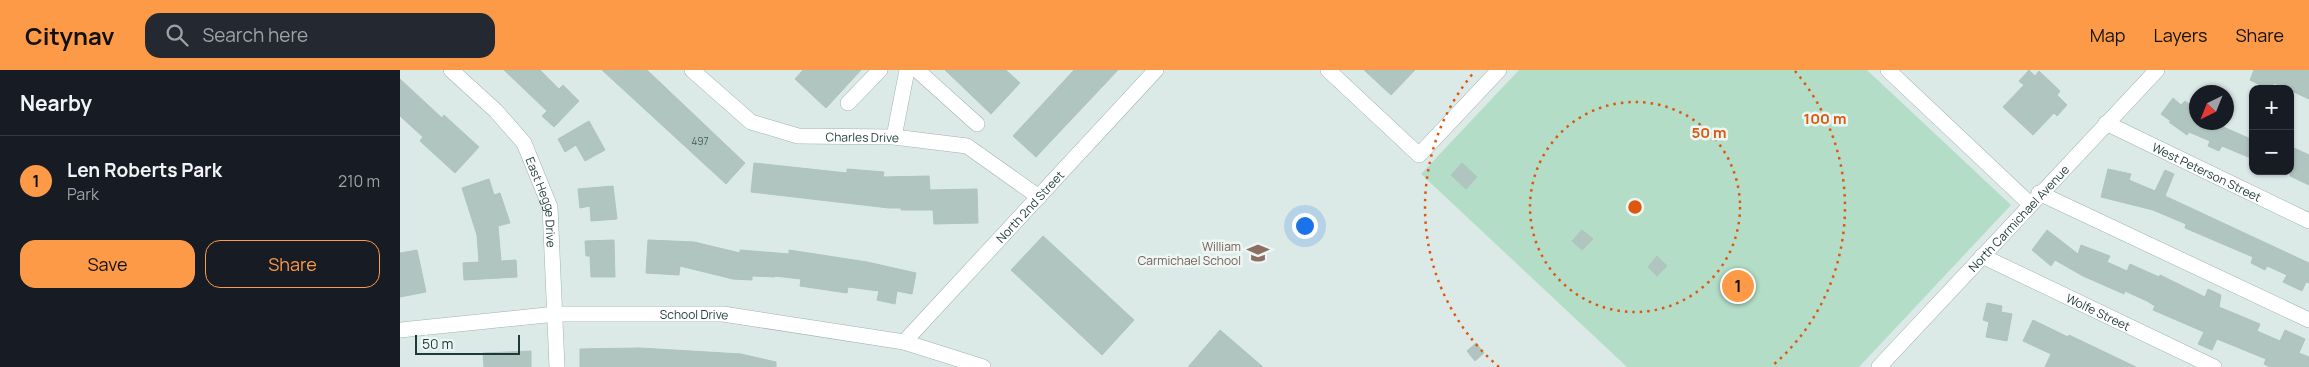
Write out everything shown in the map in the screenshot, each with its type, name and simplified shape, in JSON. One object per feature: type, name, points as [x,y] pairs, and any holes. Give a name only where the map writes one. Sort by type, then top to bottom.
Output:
[{"type":"street","name":"East Hegge Drive","points":[[451,70],[496,111],[524,143],[550,206],[557,367]]},
{"type":"street","name":"Charles Drive","points":[[692,70],[751,122],[798,136],[894,137],[967,146],[1039,197]]},
{"type":"street","points":[[848,103],[880,70]]},
{"type":"street","points":[[894,137],[907,70]]},
{"type":"street","points":[[917,70],[977,124]]},
{"type":"street","name":"North 2nd Street","points":[[904,342],[1156,70]]},
{"type":"street","points":[[1334,72],[1419,155],[1499,70]]},
{"type":"street","points":[[1888,70],[2035,198],[2309,320]]},
{"type":"street","name":"North Carmichael Avenue","points":[[1879,367],[2035,198],[2157,70]]},
{"type":"street","name":"West Peterson Street","points":[[2106,123],[2309,221]]},
{"type":"street","name":"Wolfe Street","points":[[1982,256],[2214,367]]},
{"type":"street","name":"School Drive","points":[[400,330],[556,314],[723,314],[904,342],[983,367]]},
{"type":"green space","points":[[1519,70],[1867,70],[2011,205],[1859,367],[1627,367],[1421,174]]},
{"type":"building","points":[[504,70],[540,70],[559,89],[563,85],[579,101],[554,127],[542,116],[547,111]]},
{"type":"building","points":[[602,70],[647,70],[745,163],[726,184]]},
{"type":"building","points":[[803,70],[861,70],[826,108],[795,79]]},
{"type":"building","points":[[945,70],[1006,70],[1020,83],[991,114]]},
{"type":"building","points":[[1074,70],[1118,70],[1036,157],[1013,136]]},
{"type":"building","points":[[1364,70],[1415,70],[1391,95]]},
{"type":"building","points":[[2029,70],[2035,76],[2039,71],[2060,91],[2057,95],[2067,105],[2057,116],[2054,113],[2033,135],[2003,107],[2024,85],[2019,81]]},
{"type":"building","points":[[2254,70],[2309,70],[2309,99],[2294,92],[2294,85],[2278,85],[2274,83],[2273,85],[2261,85],[2250,80]]},
{"type":"building","points":[[400,79],[442,118],[444,115],[479,147],[455,173],[420,141],[423,137],[400,116]]},
{"type":"building","points":[[2173,98],[2181,105],[2185,101],[2189,104],[2189,130],[2230,130],[2249,138],[2249,157],[2222,146],[2219,151],[2208,146],[2210,141],[2189,132],[2187,135],[2161,114]]},
{"type":"building","points":[[589,121],[605,150],[585,161],[576,145],[565,152],[558,139]]},
{"type":"building","points":[[2294,148],[2309,155],[2309,185],[2290,176],[2294,175]]},
{"type":"building","points":[[754,163],[847,173],[847,169],[884,172],[883,177],[929,176],[930,190],[977,189],[978,223],[934,224],[933,210],[901,210],[901,208],[751,192]]},
{"type":"building","points":[[1462,163],[1477,177],[1466,189],[1451,175]]},
{"type":"building","points":[[2108,169],[2131,174],[2129,180],[2155,191],[2165,170],[2174,174],[2165,196],[2309,263],[2309,283],[2306,282],[2302,291],[2283,282],[2287,275],[2267,266],[2265,270],[2251,263],[2253,257],[2185,228],[2186,224],[2153,210],[2101,197]]},
{"type":"building","points":[[489,179],[494,195],[500,193],[510,223],[498,226],[501,261],[516,260],[517,277],[464,280],[463,263],[479,262],[477,235],[462,188]]},
{"type":"building","points":[[613,186],[617,219],[591,221],[590,206],[580,208],[578,189]]},
{"type":"building","points":[[1582,230],[1593,239],[1582,250],[1572,241]]},
{"type":"building","points":[[2047,230],[2078,254],[2081,245],[2110,256],[2107,262],[2127,271],[2130,264],[2159,277],[2160,275],[2205,297],[2208,289],[2221,295],[2219,307],[2260,324],[2257,331],[2280,341],[2285,330],[2305,339],[2299,353],[2309,357],[2309,367],[2270,367],[2264,364],[2266,359],[2217,339],[2212,350],[2198,344],[2204,332],[2153,310],[2155,306],[2147,301],[2125,291],[2124,294],[2083,276],[2055,260],[2051,266],[2032,250]]},
{"type":"building","points":[[1043,236],[1134,320],[1102,355],[1011,270]]},
{"type":"building","points":[[614,240],[615,277],[591,277],[590,256],[586,256],[585,241]]},
{"type":"building","points":[[648,240],[694,242],[740,253],[740,250],[789,254],[789,250],[867,262],[916,273],[912,294],[897,291],[895,304],[877,300],[879,291],[848,287],[847,293],[800,286],[801,279],[752,276],[752,280],[733,279],[680,266],[679,275],[646,273]]},
{"type":"building","points":[[417,250],[426,292],[400,297],[400,253]]},
{"type":"building","points":[[1657,256],[1667,266],[1657,276],[1648,267]]},
{"type":"building","points":[[1987,303],[2002,306],[2001,312],[2012,314],[2007,341],[1986,337],[1989,322],[1983,320]]},
{"type":"building","points":[[2033,320],[2136,367],[2045,367],[2051,354],[2023,341]]},
{"type":"building","points":[[1220,330],[1263,367],[1188,367]]},
{"type":"building","points":[[1476,343],[1484,353],[1475,361],[1467,351]]},
{"type":"building","points":[[640,348],[741,354],[776,362],[776,367],[580,367],[580,349]]},
{"type":"building","points":[[531,351],[531,367],[484,367],[483,353]]},
{"type":"place","name":"William Carmichael School","points":[[1258,253]]},
{"type":"place","name":"Len Roberts Park","points":[[1738,286]]}]
